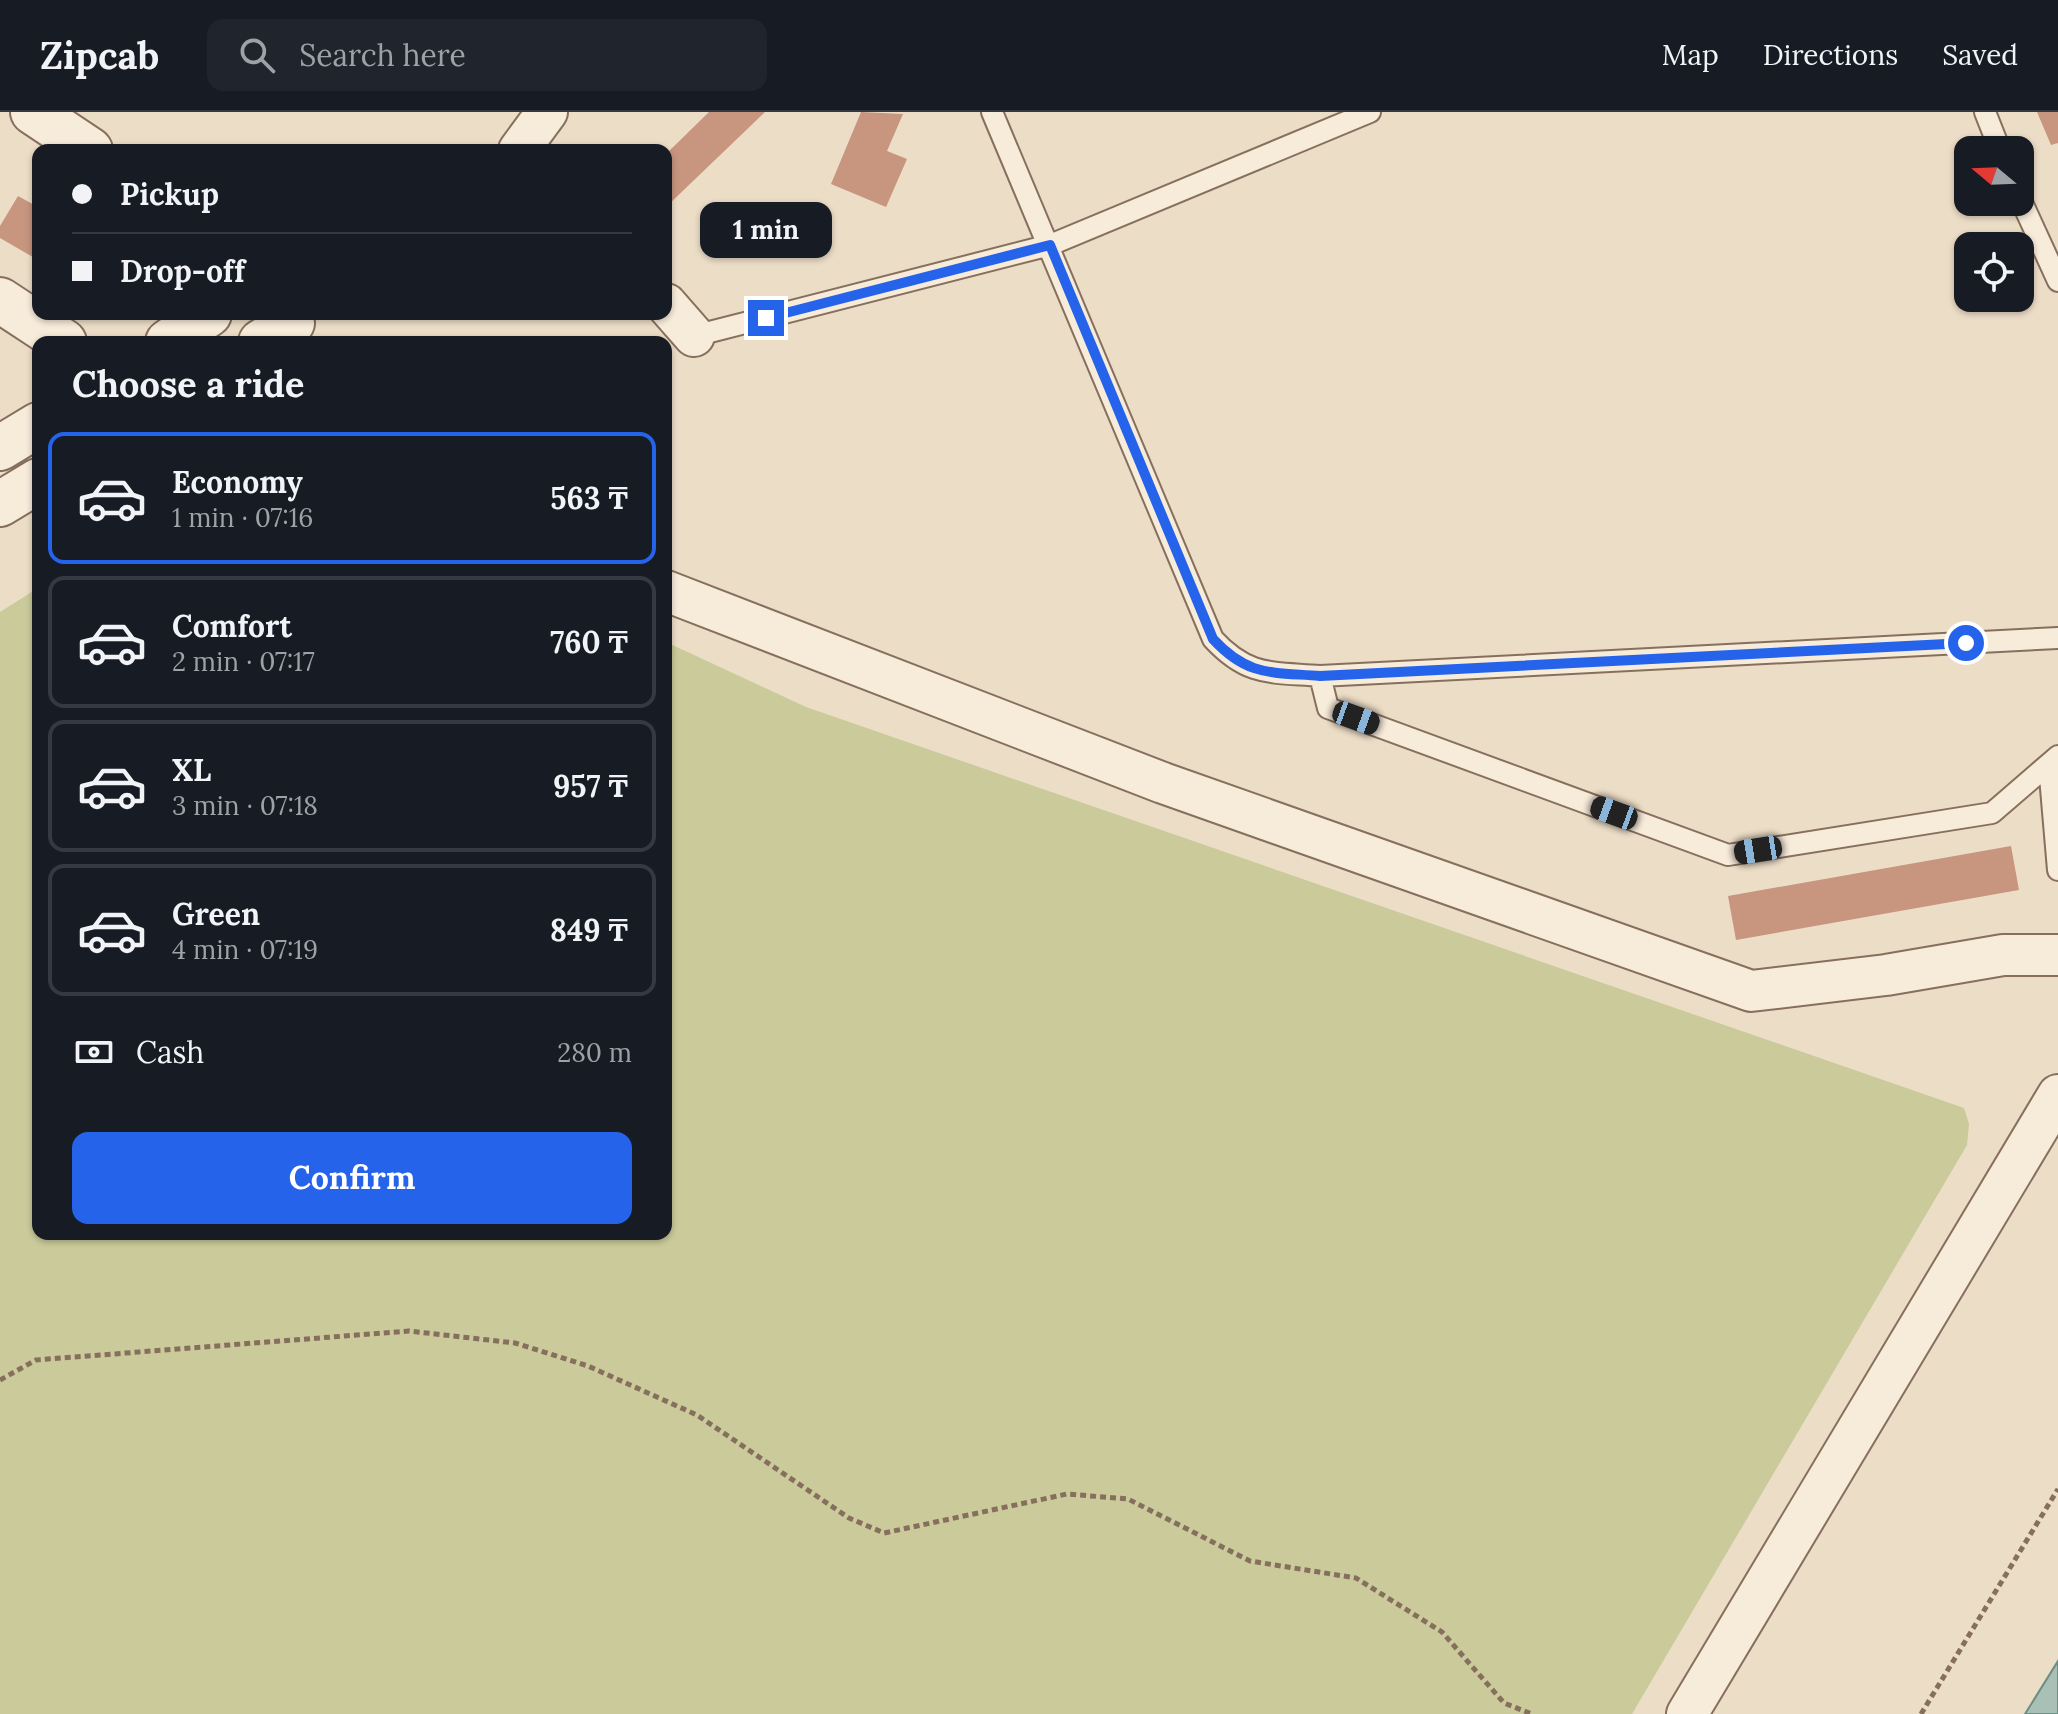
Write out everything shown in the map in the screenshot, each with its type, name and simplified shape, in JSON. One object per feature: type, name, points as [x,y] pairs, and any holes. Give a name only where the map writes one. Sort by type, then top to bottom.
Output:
[{"type":"street","points":[[33,112],[81,144]]},
{"type":"street","points":[[523,144],[547,112]]},
{"type":"street","points":[[0,300],[55,336]]},
{"type":"street","points":[[672,311],[694,336]]},
{"type":"street","points":[[177,336],[200,320]]},
{"type":"street","points":[[0,448],[32,429]]},
{"type":"street","points":[[0,504],[32,485]]},
{"type":"street","points":[[672,593],[1149,777],[1751,991],[1886,975],[2003,955],[2058,955]]},
{"type":"street","points":[[1687,1714],[2058,1095]]},
{"type":"lane","points":[[992,112],[1213,639],[1230,658],[1258,671],[1320,676],[2058,638]]},
{"type":"lane","points":[[694,336],[1050,245],[1370,112]]},
{"type":"lane","points":[[1985,112],[1994,136]]},
{"type":"lane","points":[[2028,216],[2058,281]]},
{"type":"lane","points":[[1320,676],[1328,708],[1728,855],[1992,813],[2055,764]]},
{"type":"lane","points":[[2055,764],[2058,870]]},
{"type":"path","points":[[0,1380],[36,1360],[409,1331],[515,1343],[588,1366],[697,1415],[849,1518],[884,1533],[1067,1494],[1128,1499],[1250,1561],[1356,1578],[1442,1632],[1504,1703],[1532,1714]]},
{"type":"path","points":[[1921,1714],[2058,1489]]},
{"type":"green space","points":[[32,592],[32,1240],[672,1240],[672,645],[806,707],[1964,1108],[1969,1124],[1967,1145],[1632,1714],[0,1714],[0,612]]},
{"type":"shaded area","points":[[2058,1661],[2058,1714],[2025,1714]]},
{"type":"building","points":[[709,112],[765,112],[672,201],[672,148]]},
{"type":"building","points":[[861,112],[903,114],[887,151],[907,159],[886,207],[831,184]]},
{"type":"building","points":[[2037,112],[2058,112],[2058,143],[2051,145]]},
{"type":"building","points":[[18,196],[32,204],[32,257],[0,238],[0,226]]},
{"type":"building","points":[[2011,846],[2019,890],[1736,940],[1728,896]]},
{"type":"route","points":[[766,318],[1050,245],[1213,639],[1230,658],[1258,671],[1320,676],[1966,643]]}]
